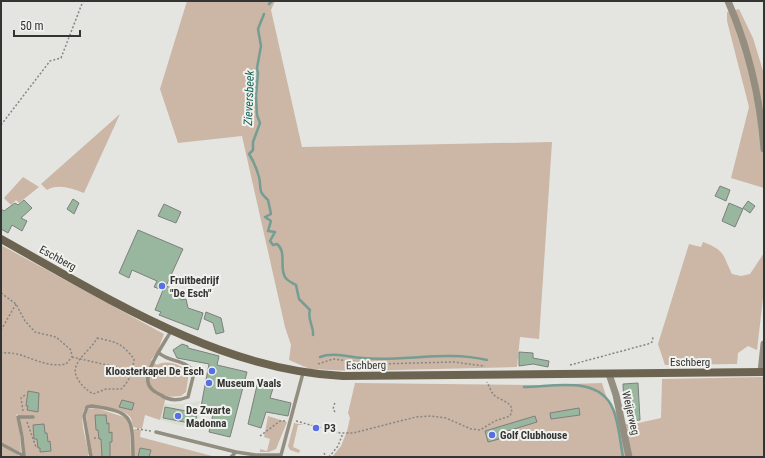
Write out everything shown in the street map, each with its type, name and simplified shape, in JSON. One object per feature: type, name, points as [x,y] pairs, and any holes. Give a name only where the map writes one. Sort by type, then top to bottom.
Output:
[{"type":"street","points":[[728,1],[743,40],[756,82],[764,149]]},
{"type":"street","name":"Eschberg","points":[[1,239],[123,308],[172,330],[249,359],[303,373],[343,376],[762,372]]},
{"type":"street","points":[[762,372],[764,344]]},
{"type":"street","name":"Weijerweg","points":[[609,374],[616,395],[629,457]]},
{"type":"lane","points":[[159,353],[164,357],[188,364],[192,368],[194,373],[190,394],[183,399],[166,399],[152,389],[148,382],[148,375],[159,353],[172,330]]},
{"type":"lane","points":[[156,432],[236,452],[256,455],[281,455],[303,373]]},
{"type":"lane","points":[[91,457],[84,416],[87,407],[97,407],[126,415],[130,420],[132,429],[133,457]]},
{"type":"lane","points":[[24,456],[18,417],[33,417]]},
{"type":"lane","points":[[1,444],[24,456]]},
{"type":"lane","points":[[231,457],[236,452]]},
{"type":"path","points":[[1,125],[50,61],[61,58],[83,1]]},
{"type":"path","points":[[1,293],[16,304],[25,321],[35,332],[56,337],[72,350],[72,357],[66,364],[55,366],[10,352],[1,353]]},
{"type":"path","points":[[1,330],[16,304]]},
{"type":"path","points":[[573,368],[566,368],[569,365],[648,344],[652,342],[653,337]]},
{"type":"path","points":[[96,338],[124,346],[134,359],[133,370],[126,385],[121,389],[106,389],[93,394],[85,389],[76,376],[75,365],[80,359],[94,344],[96,338]]},
{"type":"path","points":[[72,357],[133,370],[148,375]]},
{"type":"path","points":[[314,366],[333,360],[377,364],[454,362],[477,364],[488,367]]},
{"type":"path","points":[[260,436],[280,421],[291,421],[343,433],[353,433],[416,417],[431,416],[446,418],[471,429],[480,430],[495,421],[510,416],[511,413],[511,406],[508,402],[493,394],[484,375]]},
{"type":"path","points":[[335,402],[333,409],[335,412]]},
{"type":"path","points":[[132,429],[156,432]]},
{"type":"path","points":[[324,453],[327,457],[338,446],[343,433]]},
{"type":"path","points":[[30,449],[36,447]]},
{"type":"shaded area","points":[[187,1],[275,1],[271,10],[302,147],[552,142],[539,339],[520,337],[517,367],[353,371],[310,369],[289,360],[291,345],[285,327],[242,136],[178,143],[160,89]]},
{"type":"shaded area","points":[[739,9],[753,38],[764,74],[764,188],[731,178],[749,107],[727,21],[727,12]]},
{"type":"shaded area","points":[[120,114],[84,193],[70,188],[61,187],[47,190],[41,184]]},
{"type":"shaded area","points":[[23,177],[39,187],[19,203],[16,200],[11,205],[4,198]]},
{"type":"shaded area","points":[[703,242],[720,251],[732,274],[741,276],[750,274],[764,253],[764,290],[757,350],[748,346],[738,353],[737,364],[665,365],[658,344],[689,244],[701,247]]},
{"type":"shaded area","points":[[1,245],[164,334],[158,350],[151,360],[157,365],[161,363],[170,363],[178,365],[189,373],[186,392],[181,396],[166,397],[160,420],[145,415],[142,429],[133,427],[132,420],[124,412],[114,409],[86,406],[83,411],[82,423],[89,454],[87,457],[25,457],[24,436],[18,414],[16,415],[20,432],[21,452],[1,443]]},
{"type":"shaded area","points":[[764,377],[764,457],[332,457],[341,446],[347,431],[350,418],[348,413],[355,383],[540,385],[602,383],[607,399],[625,424],[634,424],[661,418],[662,379]]},
{"type":"shaded area","points":[[200,401],[197,430],[160,420],[164,404],[183,404]]},
{"type":"shaded area","points":[[96,408],[127,418],[130,429],[131,457],[92,457],[86,416],[88,409]]},
{"type":"shaded area","points":[[268,416],[287,422],[276,449],[269,452],[260,452],[260,449],[267,451],[270,439],[264,437]]},
{"type":"shaded area","points":[[294,423],[304,425],[298,425],[293,447],[300,450],[299,453],[290,450],[288,446]]},
{"type":"shaded area","points":[[133,430],[141,430],[140,437],[216,457],[134,457]]},
{"type":"shaded area","points":[[1,446],[17,454],[20,457],[1,457]]},
{"type":"building","points":[[720,186],[730,190],[726,201],[715,196]]},
{"type":"building","points":[[73,199],[79,203],[74,214],[67,209]]},
{"type":"building","points":[[24,200],[32,208],[21,218],[27,221],[22,231],[12,225],[8,233],[1,229],[1,209],[4,211],[15,203],[18,205]]},
{"type":"building","points":[[748,201],[755,206],[750,213],[743,208]]},
{"type":"building","points":[[729,203],[743,209],[735,227],[722,221]]},
{"type":"building","points":[[164,204],[181,212],[176,223],[158,216]]},
{"type":"building","points":[[138,230],[183,249],[166,286],[179,291],[181,300],[186,299],[188,308],[203,313],[198,330],[159,315],[161,312],[155,310],[163,290],[154,287],[157,281],[132,270],[129,278],[119,273]]},
{"type":"building","points":[[206,312],[221,318],[224,332],[216,334],[213,323],[204,319]]},
{"type":"building","points":[[182,344],[188,346],[188,348],[219,356],[217,365],[247,372],[230,437],[209,432],[213,414],[200,412],[209,364],[177,358],[173,350]]},
{"type":"building","points":[[519,352],[533,353],[533,358],[549,361],[548,367],[533,364],[519,366]]},
{"type":"building","points":[[258,381],[274,385],[270,398],[291,403],[288,416],[266,412],[261,428],[248,424]]},
{"type":"building","points":[[638,383],[640,420],[631,421],[630,406],[624,406],[623,384]]},
{"type":"building","points":[[28,391],[39,393],[38,412],[27,410],[28,406],[26,406]]},
{"type":"building","points":[[122,400],[134,403],[132,410],[119,407]]},
{"type":"building","points":[[165,407],[197,413],[195,424],[163,418]]},
{"type":"building","points":[[579,408],[580,415],[551,419],[550,413]]},
{"type":"building","points":[[95,415],[106,415],[107,424],[109,423],[109,433],[112,432],[110,457],[102,457],[101,439],[99,439],[98,430],[96,430]]},
{"type":"building","points":[[535,416],[537,422],[498,434],[499,439],[488,442],[485,431]]},
{"type":"building","points":[[44,424],[48,442],[50,441],[51,451],[40,452],[37,439],[34,439],[33,425]]},
{"type":"building","points":[[140,448],[151,450],[149,457],[138,457]]},
{"type":"waterway","name":"Zieversbeek","points":[[269,4],[272,1]]},
{"type":"waterway","name":"Zieversbeek","points":[[264,14],[258,29],[261,46],[257,68],[256,96],[257,115],[260,123],[253,142],[253,150],[249,154],[258,174],[260,190],[268,200],[271,214],[265,217],[271,221],[268,231],[275,232],[270,241],[273,245],[277,244],[280,247],[282,251],[283,273],[289,281],[296,285],[299,299],[310,310],[309,317],[313,329],[313,335]]},
{"type":"waterway","name":"Zieversbeek","points":[[320,357],[335,355],[393,359],[456,356],[487,360]]},
{"type":"waterway","name":"Zieversbeek","points":[[524,387],[574,385],[587,387],[597,391],[606,398],[613,409],[618,427],[623,457]]},
{"type":"place","name":"Fruitbedrijf \"De Esch\"","points":[[162,286]]},
{"type":"place","name":"Kloosterkapel De Esch","points":[[212,371]]},
{"type":"place","name":"Museum Vaals","points":[[209,383]]},
{"type":"place","name":"De Zwarte Madonna","points":[[178,416]]},
{"type":"place","name":"P3","points":[[316,428]]},
{"type":"place","name":"Golf Clubhouse","points":[[492,435]]}]
